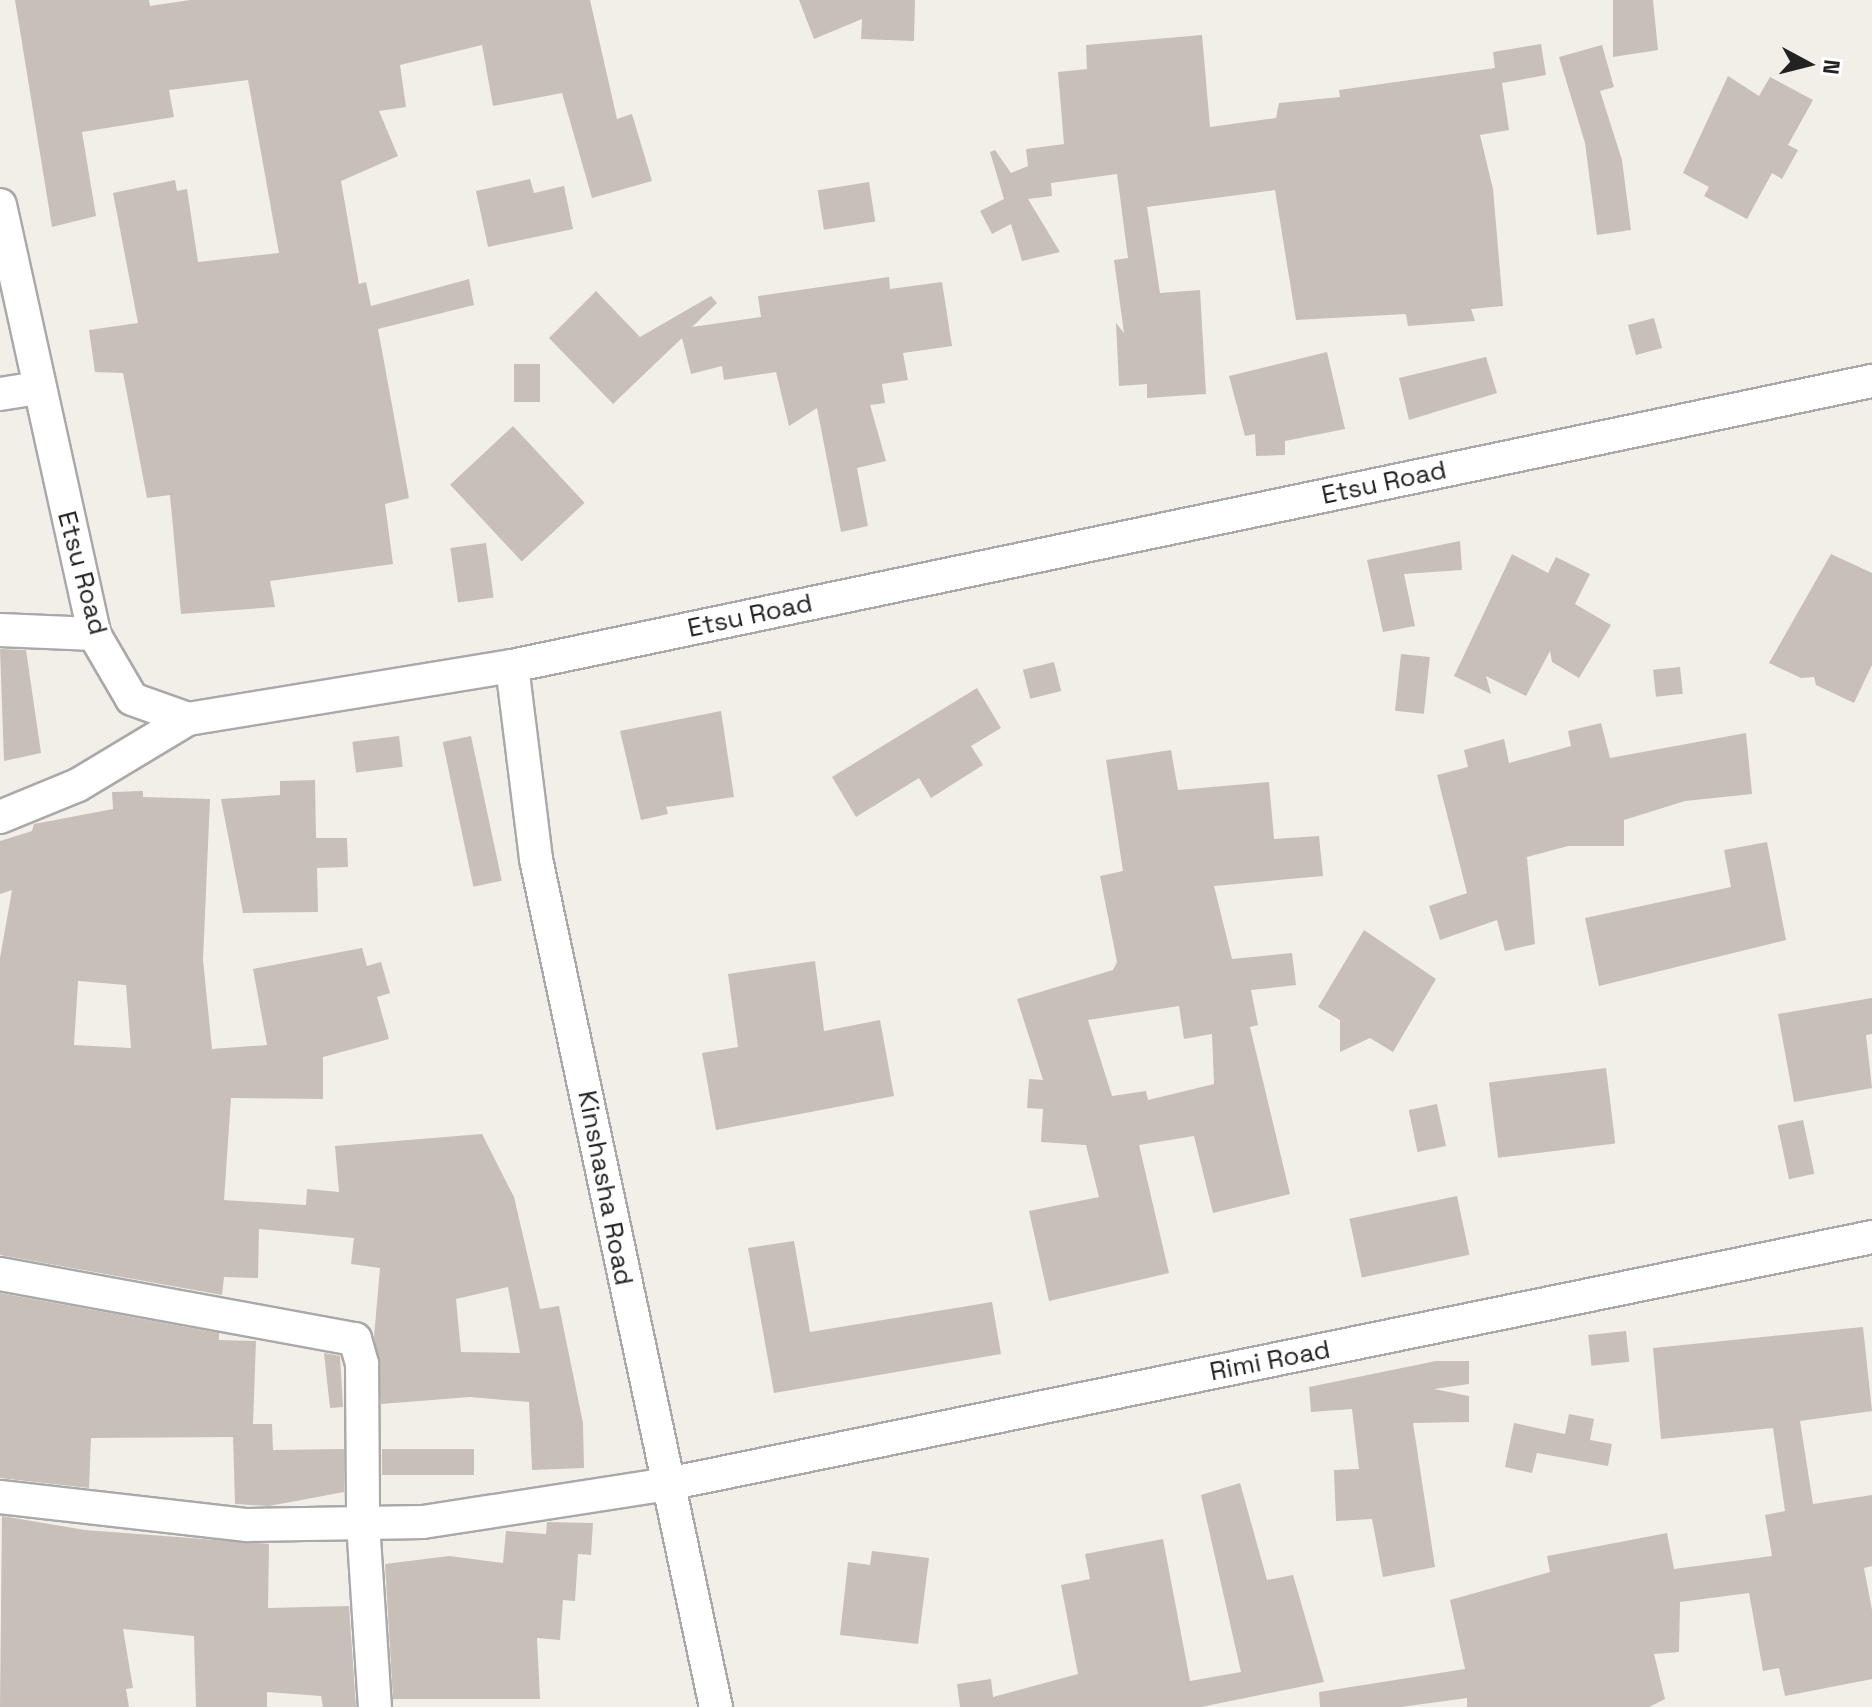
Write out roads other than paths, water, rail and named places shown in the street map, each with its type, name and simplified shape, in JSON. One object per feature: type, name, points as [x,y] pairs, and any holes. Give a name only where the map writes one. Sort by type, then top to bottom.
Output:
[{"type":"street","name":"Etsu Road","points":[[0,205],[37,388],[94,634],[132,699],[188,719],[512,666],[1872,381]]},
{"type":"street","points":[[0,394],[37,388]]},
{"type":"street","points":[[0,630],[94,634]]},
{"type":"street","name":"Kinshasha Road","points":[[512,666],[536,859],[716,1707]]},
{"type":"street","points":[[0,817],[78,785],[188,719]]},
{"type":"street","name":"Rimi Road","points":[[0,1497],[247,1525],[423,1522],[668,1484],[1872,1237]]},
{"type":"street","points":[[0,1274],[355,1339],[362,1364],[363,1523],[375,1707]]}]
